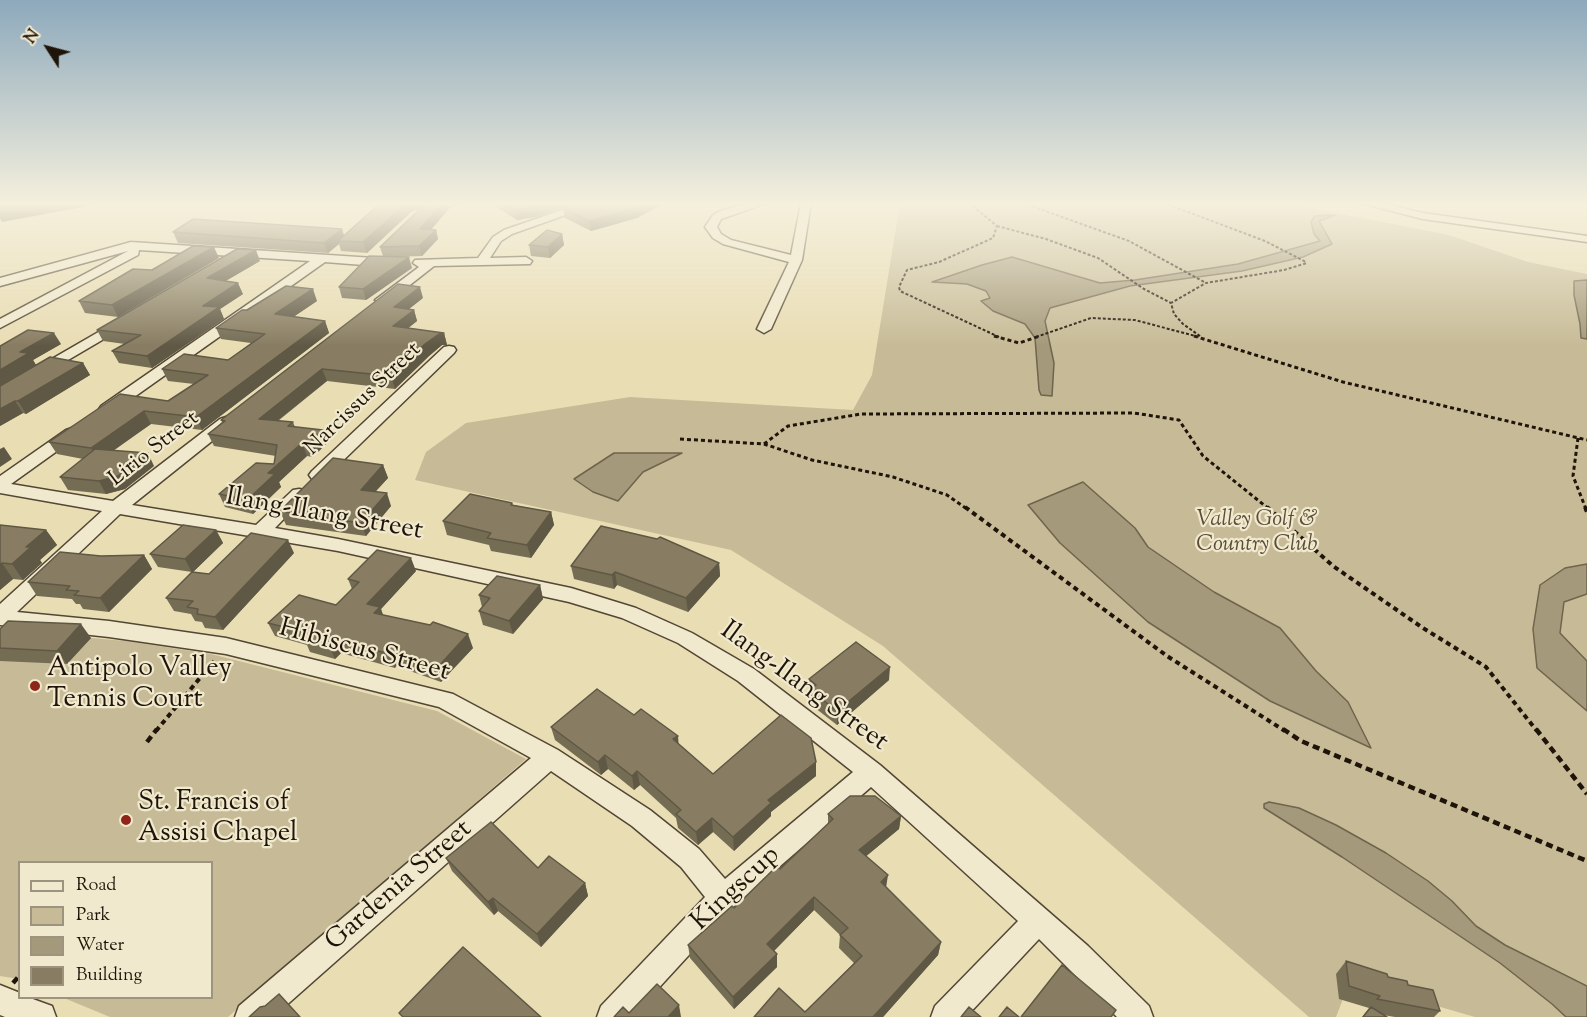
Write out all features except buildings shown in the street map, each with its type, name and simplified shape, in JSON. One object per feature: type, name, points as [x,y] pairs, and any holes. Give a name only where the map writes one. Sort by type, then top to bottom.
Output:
[{"type":"street","points":[[0,282],[115,250]]},
{"type":"street","points":[[0,324],[138,250]]},
{"type":"street","points":[[205,250],[322,259],[371,258],[402,263],[526,261]]},
{"type":"street","points":[[482,261],[489,250]]},
{"type":"street","points":[[759,250],[796,260]]},
{"type":"street","points":[[764,329],[796,260],[798,250]]},
{"type":"street","points":[[219,264],[239,253]]},
{"type":"street","points":[[0,486],[322,259]]},
{"type":"street","points":[[371,309],[431,263]]},
{"type":"street","points":[[0,395],[129,318]]},
{"type":"street","name":"Narcissus Street","points":[[259,533],[449,350]]},
{"type":"street","name":"Lirio Street","points":[[0,617],[116,508],[235,416]]},
{"type":"street","name":"Ilang-Ilang Street","points":[[0,486],[338,545],[571,595],[629,613],[686,638],[747,675],[871,772],[1078,956],[1138,1017]]},
{"type":"street","name":"Hibiscus Street","points":[[0,617],[109,629],[226,646],[445,700],[550,757],[641,818],[690,858],[723,898]]},
{"type":"street","name":"Gardenia Street","points":[[250,1017],[550,757]]},
{"type":"street","name":"Kingscup","points":[[612,1017],[723,898],[871,772]]},
{"type":"street","points":[[946,1017],[1036,921]]},
{"type":"street","points":[[0,1000],[41,1017]]},
{"type":"path","points":[[967,250],[939,262],[907,270],[899,287],[900,291],[995,336],[1019,343],[1090,318],[1116,318],[1161,326],[1343,382],[1587,440]]},
{"type":"path","points":[[1079,250],[1098,258],[1144,289],[1171,303],[1174,314],[1183,324],[1204,339]]},
{"type":"path","points":[[1148,250],[1206,283]]},
{"type":"path","points":[[1171,303],[1206,283],[1284,270],[1307,263],[1283,250]]},
{"type":"path","points":[[764,444],[788,426],[861,414],[1134,413],[1179,420],[1203,456],[1280,517],[1333,566],[1423,628],[1486,667],[1587,794]]},
{"type":"path","points":[[1578,438],[1573,476],[1587,512]]},
{"type":"path","points":[[680,439],[764,444],[812,460],[893,477],[947,495],[1007,536],[1167,656],[1301,741],[1587,861]]},
{"type":"path","points":[[147,742],[226,646]]},
{"type":"green space","name":"Valley Golf & Country Club","points":[[892,250],[1494,250],[1528,262],[1587,274],[1587,1017],[1475,1017],[1350,981],[1336,1017],[1309,1017],[883,646],[731,550],[415,480],[426,452],[466,423],[630,397],[853,410],[872,375]]},
{"type":"green space","points":[[0,630],[126,641],[211,654],[437,711],[526,759],[228,1017],[110,1017],[66,999],[213,999],[213,861],[18,861],[18,979],[0,976]]},
{"type":"water","points":[[1286,250],[1318,250],[1303,257],[1242,271],[1130,286],[1050,308],[1045,321],[1054,363],[1052,396],[1041,395],[1039,390],[1035,338],[1025,324],[993,311],[981,301],[990,298],[986,291],[967,284],[932,282],[1012,257],[1100,283],[1135,280],[1238,264]]},
{"type":"water","points":[[1587,280],[1587,339],[1581,338],[1574,281]]},
{"type":"water","points":[[614,453],[682,453],[643,472],[618,501],[593,492],[574,479]]},
{"type":"water","points":[[1083,482],[1135,528],[1148,547],[1214,592],[1280,628],[1316,671],[1348,702],[1371,748],[1270,701],[1148,622],[1060,543],[1028,505]]},
{"type":"water","points":[[1587,564],[1587,594],[1564,602],[1560,633],[1587,661],[1587,711],[1537,668],[1533,629],[1540,585],[1565,568]]},
{"type":"water","points":[[1269,802],[1299,808],[1336,825],[1386,853],[1428,881],[1452,901],[1476,926],[1505,945],[1587,986],[1587,1017],[1566,1017],[1500,963],[1342,857],[1264,808],[1264,804]]},
{"type":"place","name":"Antipolo Valley Tennis Court","points":[[35,686]]},
{"type":"place","name":"St. Francis of Assisi Chapel","points":[[126,820]]}]
